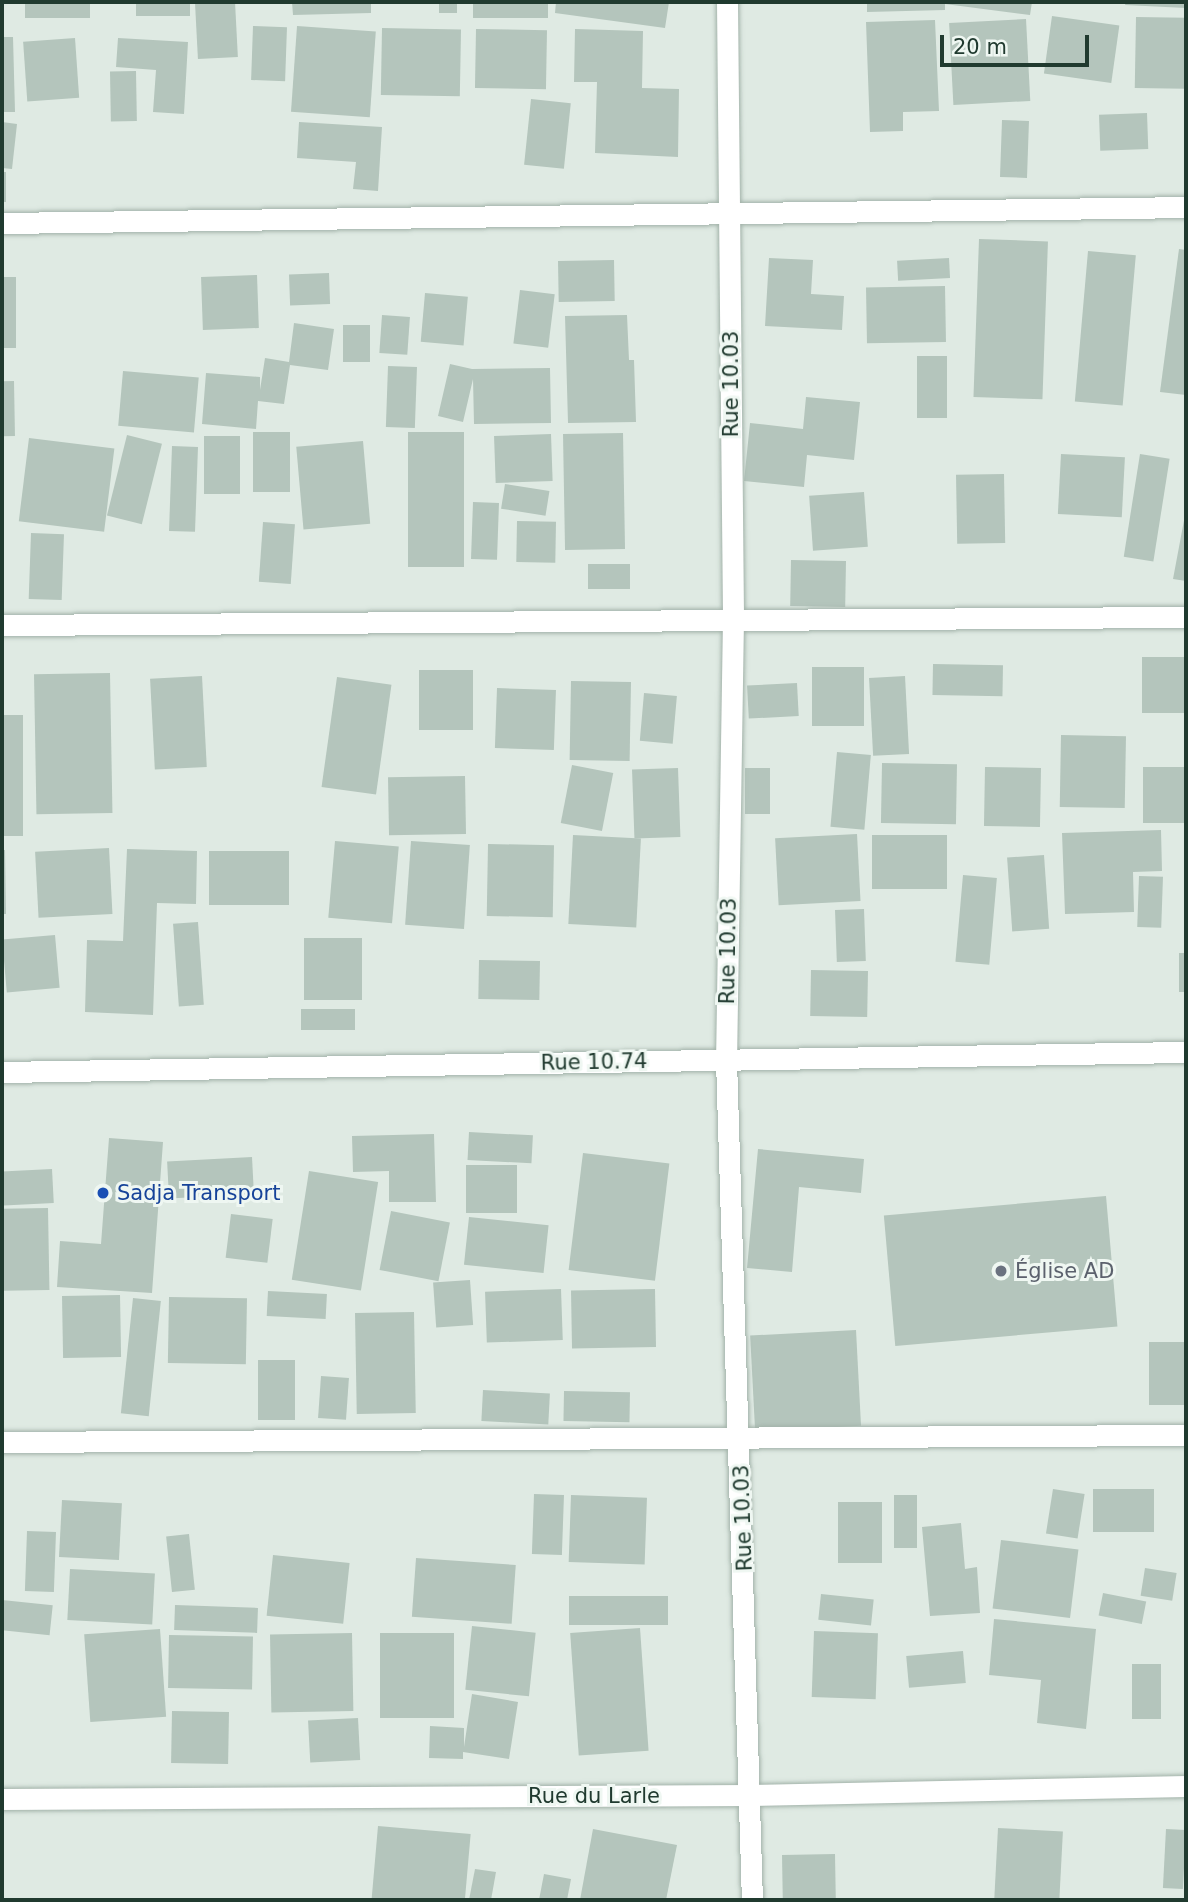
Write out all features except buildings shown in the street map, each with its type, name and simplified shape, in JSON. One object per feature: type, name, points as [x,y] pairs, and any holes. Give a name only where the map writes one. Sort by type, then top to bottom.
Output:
[{"type":"street","name":"Rue 10.03","points":[[727,2],[733,618],[726,1059],[740,1436],[752,1900]]},
{"type":"street","points":[[2,223],[1186,206]]},
{"type":"street","points":[[2,625],[1186,617]]},
{"type":"street","name":"Rue 10.74","points":[[2,1072],[1186,1052]]},
{"type":"street","points":[[2,1442],[1186,1435]]},
{"type":"street","name":"Rue du Larle","points":[[2,1799],[751,1795],[1186,1786]]},
{"type":"place","name":"Sadja Transport","points":[[103,1193]]},
{"type":"place","name":"Église AD","points":[[1001,1271]]}]
